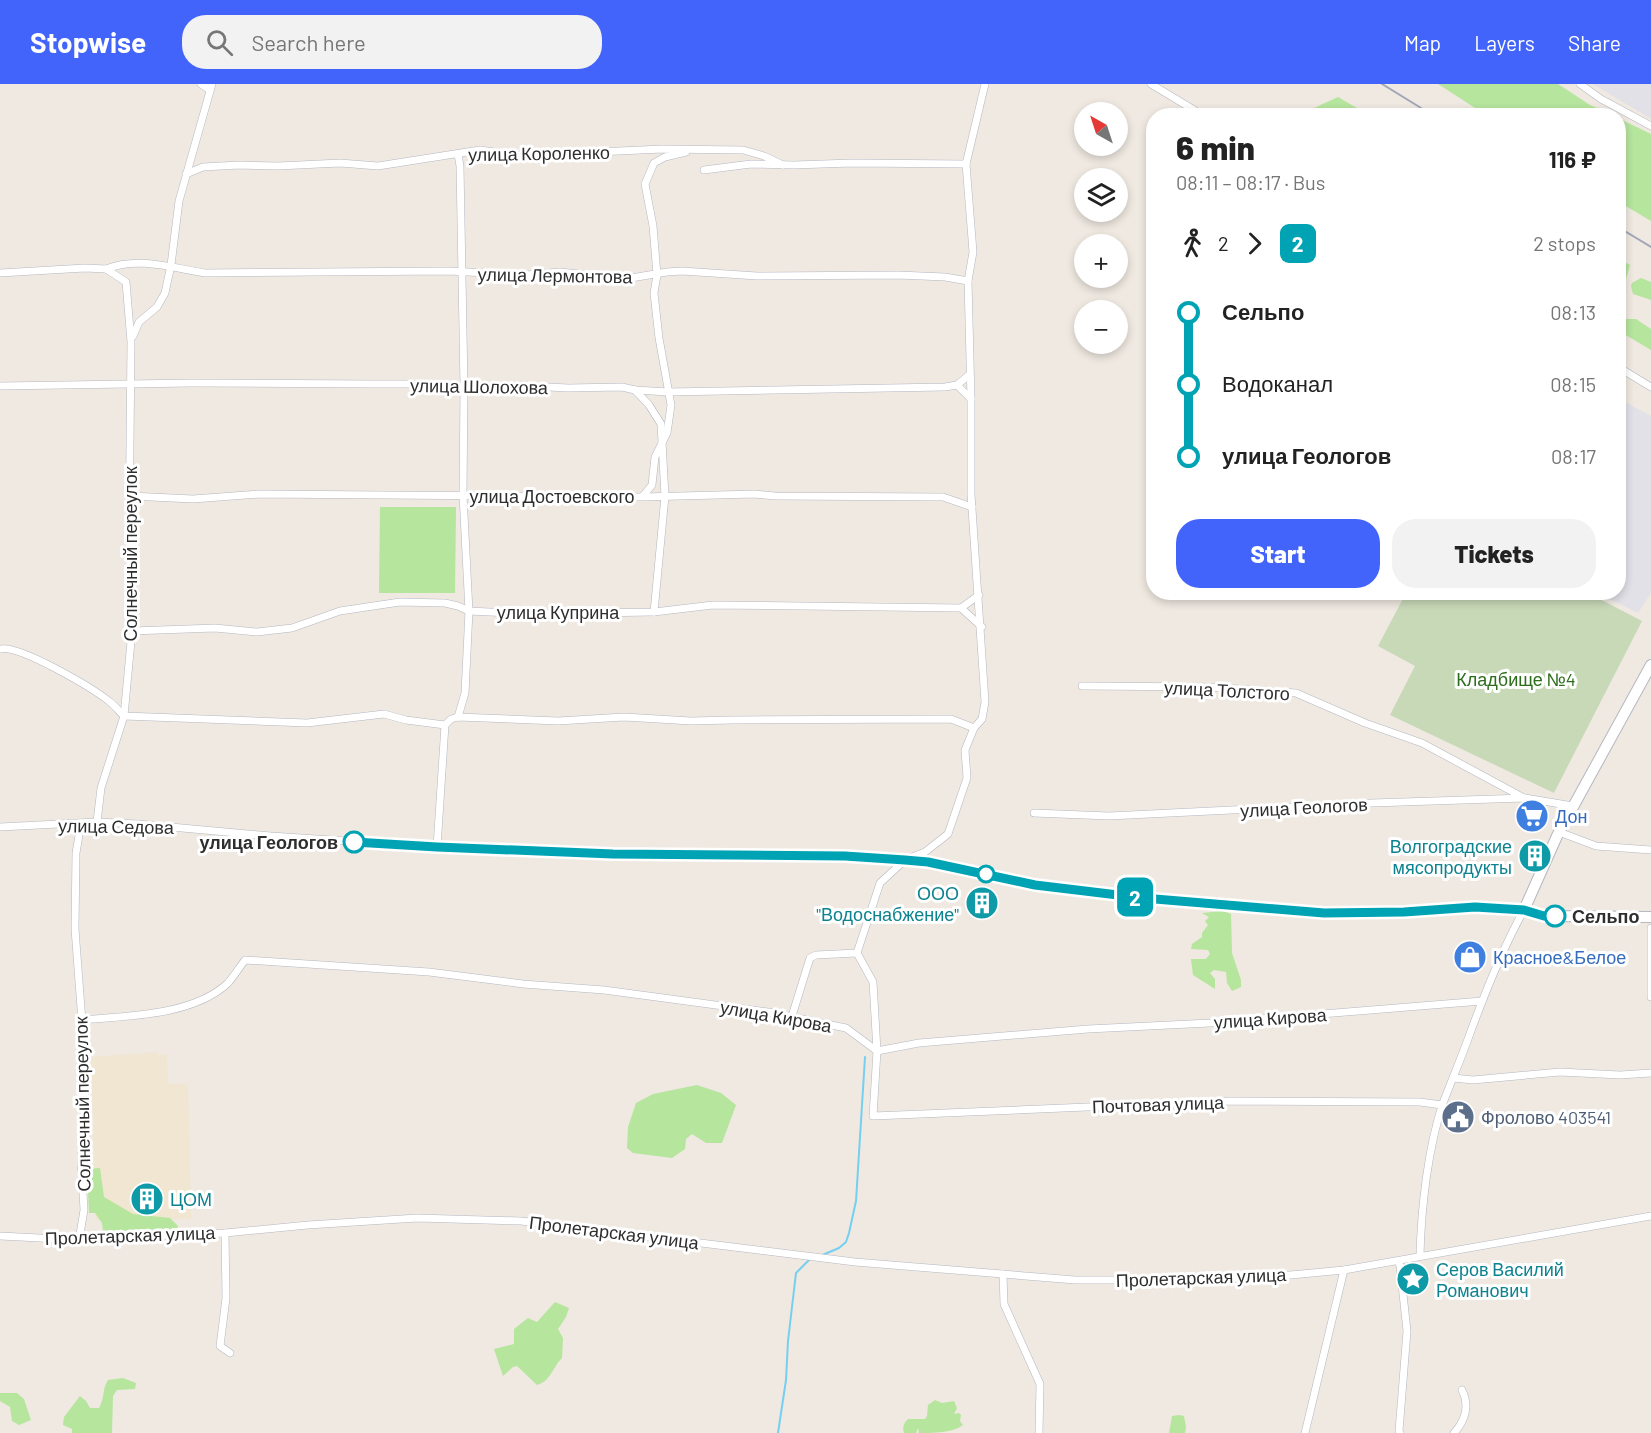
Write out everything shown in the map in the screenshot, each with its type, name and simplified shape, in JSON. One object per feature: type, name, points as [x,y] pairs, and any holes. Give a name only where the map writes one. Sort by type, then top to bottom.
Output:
[{"type":"street","points":[[131,342],[139,322],[157,307],[165,293],[179,201],[211,87],[201,84]]},
{"type":"street","points":[[877,1051],[873,982],[856,952],[880,883],[905,860],[925,852],[948,834],[967,778],[965,750],[974,728],[982,719],[985,702],[972,507],[968,281],[973,252],[966,164],[985,84]]},
{"type":"street","points":[[1151,84],[1191,108]]},
{"type":"street","points":[[1580,84],[1617,108]]},
{"type":"street","points":[[1626,113],[1651,126]]},
{"type":"street","name":"улица Короленко","points":[[186,174],[203,167],[340,164],[378,166],[480,150],[531,155],[663,149],[743,150],[783,165]]},
{"type":"street","points":[[643,497],[652,484],[655,457],[668,433],[671,405],[658,338],[654,293],[657,275],[653,226],[645,184],[654,163],[680,153],[706,150]]},
{"type":"street","points":[[458,154],[464,387],[463,495],[469,611],[465,693],[458,717]]},
{"type":"street","name":"улица Короленко","points":[[704,170],[751,164],[966,164]]},
{"type":"street","name":"улица Лермонтова","points":[[0,273],[106,269],[128,264],[171,265],[205,273],[449,272],[526,275],[560,272],[625,279],[667,272],[682,272],[757,276],[898,275],[945,277],[968,281]]},
{"type":"street","name":"Солнечный переулок","points":[[97,822],[101,788],[124,716],[132,631],[131,342],[126,282],[106,269]]},
{"type":"street","points":[[1626,372],[1651,387]]},
{"type":"street","points":[[969,375],[957,385],[971,399]]},
{"type":"street","name":"улица Шолохова","points":[[0,386],[443,384],[464,387],[510,385],[622,387],[668,392],[935,388],[957,385]]},
{"type":"street","points":[[635,390],[649,405],[661,424],[665,496],[654,612]]},
{"type":"street","name":"улица Достоевского","points":[[130,496],[193,499],[259,494],[643,497],[755,494],[943,497],[972,507]]},
{"type":"street","points":[[979,595],[961,608],[981,627]]},
{"type":"street","name":"улица Куприна","points":[[132,631],[215,628],[257,632],[292,628],[339,611],[400,602],[445,603],[469,611],[528,614],[654,612],[713,605],[961,608]]},
{"type":"street","points":[[2,647],[20,652],[71,677],[112,703],[124,716],[307,723],[384,714],[406,720],[445,725]]},
{"type":"street","points":[[1420,1256],[1421,1225],[1430,1162],[1442,1105],[1482,1001],[1558,832],[1651,665]]},
{"type":"street","name":"улица Толстого","points":[[1082,686],[1211,687],[1296,693],[1365,723],[1422,743],[1525,798]]},
{"type":"street","points":[[437,847],[445,725],[451,719],[458,717],[558,721],[624,717],[691,722],[951,719],[974,728]]},
{"type":"street","name":"улица Геологов","points":[[1034,813],[1130,815],[1525,798],[1573,806]]},
{"type":"street","name":"улица Седова","points":[[0,827],[97,822],[437,847],[613,854],[845,856],[928,862],[1035,885],[1143,898],[1324,913],[1404,912],[1475,907],[1524,910]]},
{"type":"street","name":"Солнечный переулок","points":[[80,1240],[84,1210],[81,1159],[85,1111],[85,1061],[75,929],[76,854],[81,823]]},
{"type":"street","points":[[1558,832],[1596,846],[1651,850]]},
{"type":"street","points":[[925,852],[923,858],[928,862]]},
{"type":"street","points":[[1524,910],[1544,916],[1651,917]]},
{"type":"street","points":[[1651,928],[1651,997]]},
{"type":"street","points":[[792,1016],[810,958],[816,955],[856,952]]},
{"type":"street","name":"улица Кирова","points":[[81,1020],[162,1012],[189,1004],[222,988],[245,960],[429,972],[523,984],[604,990],[792,1016],[846,1028],[877,1051],[919,1043],[1088,1029],[1210,1023],[1482,1001]]},
{"type":"street","name":"Почтовая улица","points":[[877,1051],[873,1116],[1229,1101],[1410,1102],[1442,1105]]},
{"type":"street","points":[[1453,1078],[1473,1080],[1560,1072],[1651,1073]]},
{"type":"street","name":"Пролетарская улица","points":[[0,1236],[80,1240],[225,1233],[417,1218],[521,1221],[739,1246],[802,1256],[1075,1280],[1160,1280],[1258,1278],[1344,1270],[1651,1216]]},
{"type":"street","name":"Пролетарская улица","points":[[225,1233],[226,1298],[220,1346],[230,1353]]},
{"type":"street","points":[[1398,1261],[1407,1331],[1400,1433]]},
{"type":"street","points":[[1305,1433],[1344,1270]]},
{"type":"street","points":[[1003,1274],[1004,1304],[1040,1384],[1039,1433]]},
{"type":"street","points":[[1454,1433],[1466,1411],[1466,1398],[1462,1390]]},
{"type":"shaded area","points":[[1593,84],[1651,84],[1651,119]]},
{"type":"shaded area","points":[[1626,403],[1651,416],[1651,593],[1638,613],[1611,600],[1626,600]]},
{"type":"shaded area","points":[[157,1052],[158,1055],[167,1055],[168,1084],[188,1084],[191,1219],[96,1220],[91,1057]]},
{"type":"green space","points":[[1438,84],[1558,84],[1597,108],[1475,108]]},
{"type":"green space","points":[[1338,97],[1357,108],[1314,108]]},
{"type":"green space","points":[[1626,122],[1651,134],[1651,221],[1626,206]]},
{"type":"green space","points":[[1626,263],[1630,265],[1626,279]]},
{"type":"green space","points":[[1641,278],[1651,282],[1651,300],[1633,294],[1632,283]]},
{"type":"green space","points":[[1626,319],[1636,319],[1651,329],[1651,350],[1626,335]]},
{"type":"green space","points":[[380,507],[456,507],[455,593],[379,593]]},
{"type":"green space","name":"Кладбище №4","points":[[1402,600],[1602,600],[1642,621],[1554,793],[1390,715],[1415,666],[1378,646]]},
{"type":"green space","points":[[1223,911],[1231,914],[1232,953],[1241,980],[1241,987],[1232,991],[1227,983],[1226,972],[1214,970],[1210,973],[1215,979],[1215,989],[1193,975],[1191,959],[1206,959],[1210,954],[1208,950],[1191,949],[1192,944],[1202,937],[1208,925],[1205,921],[1209,917],[1202,913]]},
{"type":"green space","points":[[697,1085],[721,1093],[736,1105],[722,1143],[706,1143],[692,1134],[686,1139],[685,1149],[672,1158],[633,1153],[627,1148],[628,1127],[636,1103],[653,1094]]},
{"type":"green space","points":[[100,1168],[104,1197],[133,1214],[170,1218],[178,1226],[176,1231],[103,1231],[102,1223],[95,1213],[89,1213],[87,1169]]},
{"type":"green space","points":[[555,1302],[569,1308],[558,1329],[563,1338],[562,1358],[551,1374],[537,1385],[517,1366],[503,1376],[494,1349],[514,1344],[514,1329],[528,1318],[537,1322]]},
{"type":"green space","points":[[123,1378],[136,1383],[135,1389],[117,1390],[113,1396],[112,1433],[72,1433],[72,1429],[63,1425],[64,1417],[80,1396],[90,1408],[99,1408],[108,1380]]},
{"type":"green space","points":[[0,1393],[17,1393],[24,1399],[31,1420],[19,1425],[12,1421],[10,1407],[0,1401]]},
{"type":"green space","points":[[935,1400],[942,1403],[954,1401],[957,1408],[954,1414],[961,1415],[960,1421],[963,1425],[954,1430],[942,1432],[919,1433],[918,1428],[916,1433],[904,1433],[904,1425],[908,1419],[925,1419],[928,1405]]},
{"type":"green space","points":[[1172,1416],[1184,1416],[1185,1433],[1169,1433]]},
{"type":"waterway","points":[[820,1256],[839,1248],[846,1242],[849,1233],[856,1201],[865,1057]]},
{"type":"waterway","points":[[778,1433],[786,1380],[796,1273],[809,1260]]},
{"type":"railway","points":[[1382,84],[1421,108]]},
{"type":"railway","points":[[1626,232],[1651,247]]},
{"type":"bus line","name":"2","points":[[354,842],[613,854],[845,856],[928,862],[1035,885],[1143,898],[1324,913],[1355,914],[1475,907],[1524,910],[1544,916],[1555,916]]},
{"type":"place","name":"Дон","points":[[1532,816]]},
{"type":"place","name":"улица Геологов","points":[[354,842]]},
{"type":"place","name":"Волгоградские мясопродукты","points":[[1535,856]]},
{"type":"place","name":"ООО \"Водоснабжение\"","points":[[982,903]]},
{"type":"place","name":"Сельпо","points":[[1555,916]]},
{"type":"place","name":"Красное&Белое","points":[[1470,957]]},
{"type":"place","name":"Фролово 403541","points":[[1458,1117]]},
{"type":"place","name":"ЦОМ","points":[[147,1199]]},
{"type":"place","name":"Серов Василий Романович","points":[[1413,1279]]}]
